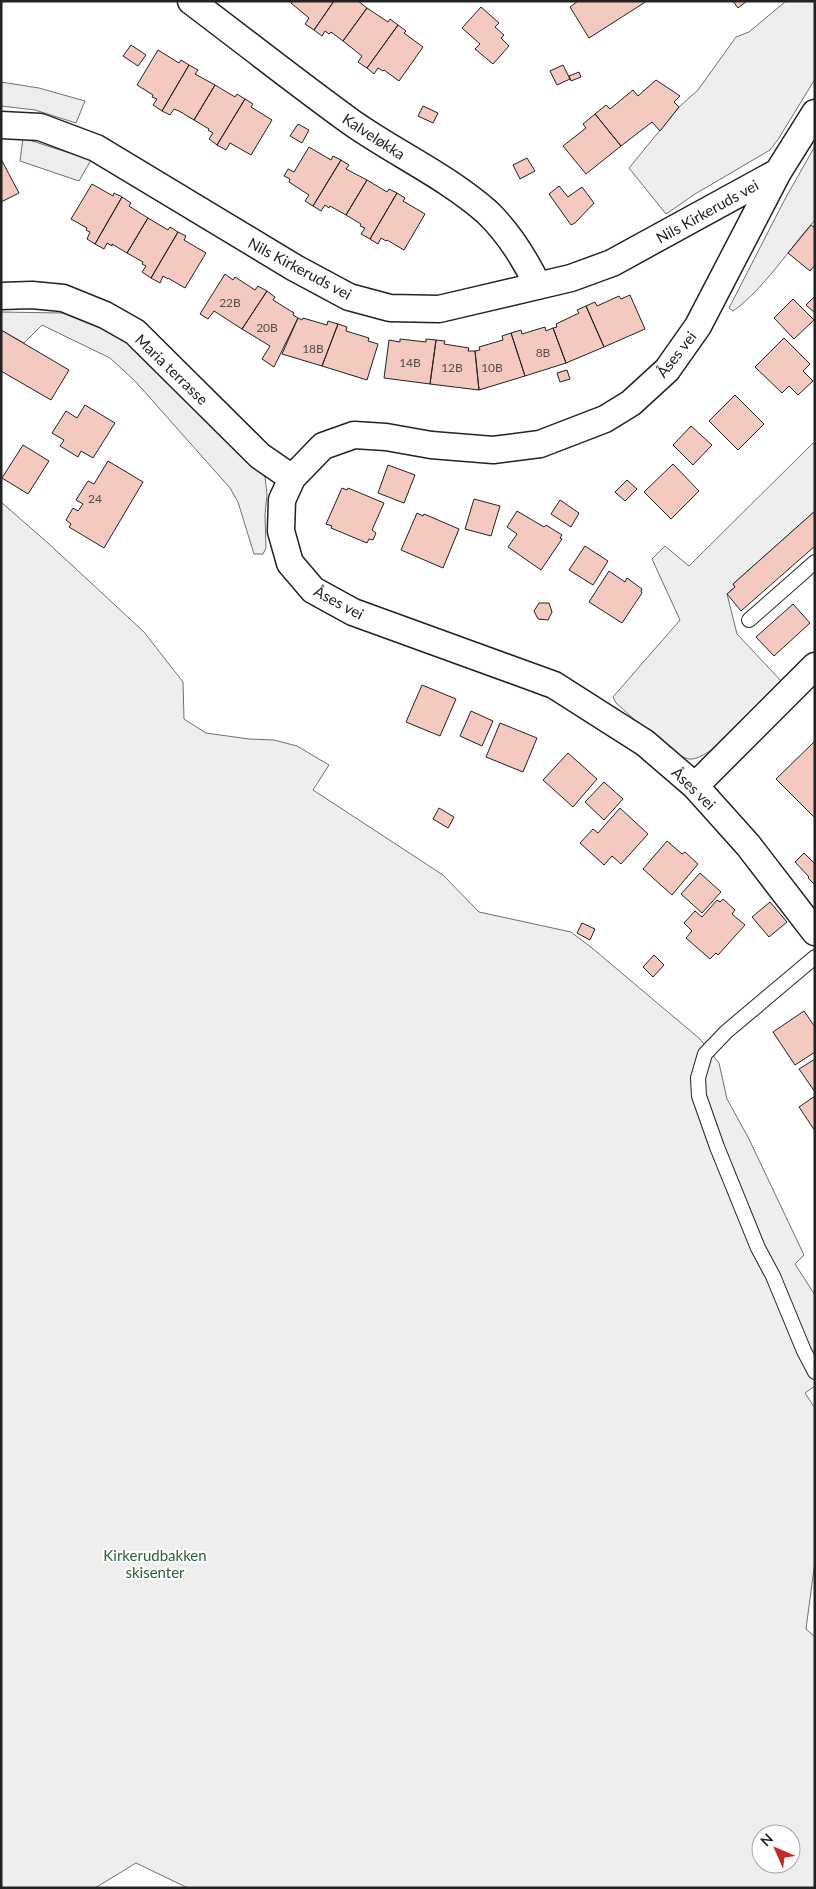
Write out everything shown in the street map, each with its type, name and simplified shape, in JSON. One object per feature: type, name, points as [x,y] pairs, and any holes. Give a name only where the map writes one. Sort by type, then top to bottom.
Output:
[{"type":"street","name":"Kalveløkka","points":[[191,1],[352,123],[455,188],[487,212],[511,239],[525,259],[538,286]]},
{"type":"street","name":"Åses vei","points":[[815,113],[778,172],[698,326],[667,370],[631,403],[605,419],[569,434],[530,446],[493,450],[432,445],[386,437],[354,435],[323,446],[292,478],[282,500],[281,530],[290,563],[312,590],[353,612],[554,685],[645,744],[696,786],[748,845],[815,932]]},
{"type":"street","name":"Nils Kirkeruds vei","points":[[1,125],[40,127],[96,148],[279,259],[350,297],[390,308],[439,309],[571,278],[612,263],[778,172]]},
{"type":"street","name":"Maria terrasse","points":[[1,296],[32,295],[62,298],[105,315],[134,332],[260,456],[292,478]]},
{"type":"street","points":[[696,786],[815,666]]},
{"type":"lane","points":[[749,620],[815,562]]},
{"type":"lane","points":[[815,957],[726,1032],[705,1054],[698,1078],[699,1096],[717,1147],[758,1248],[773,1276],[804,1351],[815,1372]]},
{"type":"green space","points":[[786,1],[815,1],[815,79],[770,150],[695,194],[666,214],[629,168],[679,107],[698,90],[736,37],[749,32]]},
{"type":"green space","points":[[815,146],[815,220],[766,280],[733,311],[729,308],[785,199]]},
{"type":"green space","points":[[1,312],[63,313],[100,323],[127,338],[212,418],[265,477],[267,494],[265,515],[266,548],[263,554],[254,554],[238,502],[230,488],[135,381],[110,358],[42,325],[24,343],[1,330]]},
{"type":"green space","points":[[815,441],[815,511],[733,584],[735,587],[727,594],[737,634],[783,683],[723,741],[710,751],[689,759],[673,751],[652,735],[616,703],[613,697],[680,620],[652,559],[665,546],[689,566]]},
{"type":"green space","name":"Kirkerudbakken skisenter","points":[[1,502],[144,632],[183,682],[184,719],[206,733],[249,739],[274,740],[297,746],[329,765],[313,790],[443,875],[479,912],[571,932],[700,1039],[719,1063],[727,1099],[749,1139],[804,1255],[795,1264],[815,1295],[815,1386],[805,1393],[815,1408],[815,1561],[806,1629],[815,1637],[815,1888],[188,1888],[136,1863],[95,1888],[1,1888]]},
{"type":"shaded area","points":[[1,82],[39,88],[85,101],[76,123],[35,110],[1,106]]},
{"type":"shaded area","points":[[23,138],[91,160],[79,181],[20,161]]},
{"type":"building","points":[[292,1],[334,1],[314,30],[305,24],[309,18],[291,3]]},
{"type":"building","points":[[334,1],[358,1],[367,8],[343,41],[331,32],[329,34],[325,31],[322,36],[314,30]]},
{"type":"building","points":[[578,1],[647,1],[589,38],[570,7]]},
{"type":"building","points":[[733,1],[747,1],[738,8]]},
{"type":"building","points":[[481,7],[499,23],[495,27],[504,35],[501,38],[509,46],[493,64],[475,49],[480,44],[462,28]]},
{"type":"building","points":[[367,8],[388,22],[390,19],[398,25],[367,68],[358,62],[362,56],[343,41]]},
{"type":"building","points":[[398,25],[406,31],[404,33],[423,47],[399,81],[384,70],[378,68],[374,74],[367,68]]},
{"type":"building","points":[[131,45],[146,55],[138,66],[123,56]]},
{"type":"building","points":[[158,50],[179,63],[181,60],[189,65],[162,111],[153,105],[157,99],[137,85]]},
{"type":"building","points":[[189,65],[198,70],[195,74],[215,85],[194,120],[174,109],[170,115],[162,111]]},
{"type":"building","points":[[563,65],[570,79],[557,85],[550,71]]},
{"type":"building","points":[[579,72],[581,77],[571,81],[569,76]]},
{"type":"building","points":[[656,80],[680,96],[674,102],[679,107],[660,131],[652,122],[621,146],[595,114],[606,105],[610,109],[633,90],[638,96]]},
{"type":"building","points":[[215,85],[235,97],[237,94],[245,99],[217,145],[209,139],[213,133],[194,120]]},
{"type":"building","points":[[245,99],[253,104],[251,107],[272,120],[251,155],[230,143],[226,150],[217,145]]},
{"type":"building","points":[[423,106],[438,113],[433,123],[418,116]]},
{"type":"building","points":[[595,114],[621,146],[586,174],[563,146],[586,128],[583,124]]},
{"type":"building","points":[[298,124],[309,130],[302,143],[290,136]]},
{"type":"building","points":[[309,147],[331,160],[333,156],[341,160],[313,206],[305,201],[309,195],[289,182],[290,179],[284,176],[288,169],[294,172]]},
{"type":"building","points":[[527,158],[535,171],[520,179],[513,165]]},
{"type":"building","points":[[1,159],[19,193],[1,202]]},
{"type":"building","points":[[341,160],[349,165],[346,169],[367,180],[346,215],[330,206],[329,208],[325,205],[321,211],[313,206]]},
{"type":"building","points":[[367,180],[387,192],[389,189],[397,193],[370,239],[361,234],[365,228],[360,226],[361,224],[346,215]]},
{"type":"building","points":[[92,184],[113,196],[114,193],[122,197],[95,244],[87,239],[90,232],[86,230],[87,228],[71,219]]},
{"type":"building","points":[[559,186],[568,197],[582,187],[594,203],[571,225],[549,194]]},
{"type":"building","points":[[397,193],[405,198],[403,201],[425,214],[404,250],[381,238],[378,244],[370,239]]},
{"type":"building","points":[[122,197],[131,203],[129,206],[148,218],[127,253],[112,244],[112,246],[107,243],[104,249],[95,244]]},
{"type":"building","points":[[148,218],[168,230],[170,227],[178,232],[151,278],[142,272],[146,266],[142,264],[143,262],[127,253]]},
{"type":"building","points":[[811,225],[815,228],[815,265],[810,271],[788,253]]},
{"type":"building","points":[[178,232],[186,236],[184,240],[206,253],[185,288],[163,276],[160,283],[151,278]]},
{"type":"building","points":[[225,274],[233,280],[235,277],[255,290],[258,286],[267,291],[242,329],[214,311],[208,319],[200,314]]},
{"type":"building","points":[[267,291],[275,297],[273,300],[294,313],[293,315],[298,318],[274,367],[262,359],[270,346],[242,329]]},
{"type":"building","points":[[630,295],[645,329],[604,347],[586,306],[595,302],[597,306],[619,296],[621,299]]},
{"type":"building","points":[[815,296],[815,313],[806,305]]},
{"type":"building","points":[[793,299],[814,320],[794,339],[774,318]]},
{"type":"building","points":[[586,306],[604,347],[566,363],[553,328],[557,327],[556,324],[579,313],[577,310]]},
{"type":"building","points":[[298,318],[327,325],[328,321],[338,324],[322,366],[282,354]]},
{"type":"building","points":[[338,324],[347,327],[346,331],[369,338],[368,341],[378,344],[367,380],[322,366]]},
{"type":"building","points":[[545,327],[546,331],[553,328],[566,363],[525,376],[511,333],[521,330],[522,334]]},
{"type":"building","points":[[1,330],[69,370],[51,400],[1,371]]},
{"type":"building","points":[[511,333],[525,376],[479,390],[475,351],[480,350],[479,347],[503,340],[502,336]]},
{"type":"building","points":[[784,338],[810,364],[803,371],[813,381],[798,395],[789,386],[782,393],[755,367]]},
{"type":"building","points":[[400,339],[426,342],[426,339],[436,340],[430,384],[384,378],[389,340],[400,342]]},
{"type":"building","points":[[436,340],[445,341],[444,344],[469,348],[468,351],[475,351],[479,390],[430,384]]},
{"type":"building","points":[[567,370],[570,379],[560,382],[557,373]]},
{"type":"building","points":[[735,395],[764,424],[738,450],[709,421]]},
{"type":"building","points":[[85,405],[115,423],[93,458],[81,451],[78,457],[60,446],[64,440],[52,433],[66,411],[77,418]]},
{"type":"building","points":[[691,426],[712,445],[693,465],[673,445]]},
{"type":"building","points":[[23,445],[49,461],[28,494],[2,478]]},
{"type":"building","points":[[108,461],[143,482],[104,548],[69,527],[71,524],[66,520],[73,508],[78,511],[83,504],[76,500],[88,481],[94,484]]},
{"type":"building","points":[[673,464],[699,491],[671,519],[644,492]]},
{"type":"building","points":[[388,465],[415,475],[404,503],[378,493]]},
{"type":"building","points":[[627,480],[637,489],[625,501],[615,492]]},
{"type":"building","points":[[342,488],[347,490],[348,488],[384,503],[372,530],[376,533],[373,540],[369,539],[367,543],[331,528],[332,526],[326,524]]},
{"type":"building","points":[[474,499],[500,506],[491,536],[465,529]]},
{"type":"building","points":[[560,500],[579,513],[571,527],[551,514]]},
{"type":"building","points":[[517,511],[562,535],[560,538],[562,539],[541,570],[508,547],[517,534],[507,527]]},
{"type":"building","points":[[815,511],[815,546],[741,611],[727,594],[735,587],[733,584]]},
{"type":"building","points":[[417,513],[423,516],[424,514],[459,529],[443,568],[401,550]]},
{"type":"building","points":[[585,546],[608,561],[593,585],[569,570]]},
{"type":"building","points":[[609,571],[625,582],[627,578],[642,589],[642,593],[622,623],[589,602]]},
{"type":"building","points":[[539,603],[549,603],[552,612],[548,620],[538,619],[534,611]]},
{"type":"building","points":[[793,604],[810,623],[774,656],[756,637]]},
{"type":"building","points":[[422,685],[456,699],[440,736],[406,722]]},
{"type":"building","points":[[471,711],[493,721],[482,746],[460,736]]},
{"type":"building","points":[[500,723],[537,738],[523,772],[486,757]]},
{"type":"building","points":[[815,741],[815,818],[776,779]]},
{"type":"building","points":[[568,753],[597,779],[573,807],[543,780]]},
{"type":"building","points":[[604,782],[623,799],[604,820],[585,802]]},
{"type":"building","points":[[439,808],[454,817],[448,828],[433,819]]},
{"type":"building","points":[[620,808],[648,834],[621,864],[612,856],[604,865],[580,843],[593,829],[598,833]]},
{"type":"building","points":[[667,841],[682,854],[685,852],[698,864],[672,895],[643,869]]},
{"type":"building","points":[[804,853],[815,864],[815,885],[795,862]]},
{"type":"building","points":[[700,873],[721,892],[702,913],[681,894]]},
{"type":"building","points":[[723,899],[735,910],[732,914],[745,925],[718,955],[716,953],[710,959],[686,938],[692,931],[684,923],[695,911],[702,917],[717,900],[720,902]]},
{"type":"building","points":[[770,902],[787,922],[769,937],[752,917]]},
{"type":"building","points":[[582,923],[595,929],[590,940],[577,933]]},
{"type":"building","points":[[654,955],[664,965],[653,977],[643,967]]},
{"type":"building","points":[[804,1011],[815,1027],[815,1052],[795,1065],[773,1032]]},
{"type":"building","points":[[815,1059],[815,1092],[799,1069]]},
{"type":"building","points":[[815,1096],[815,1131],[799,1107]]}]
